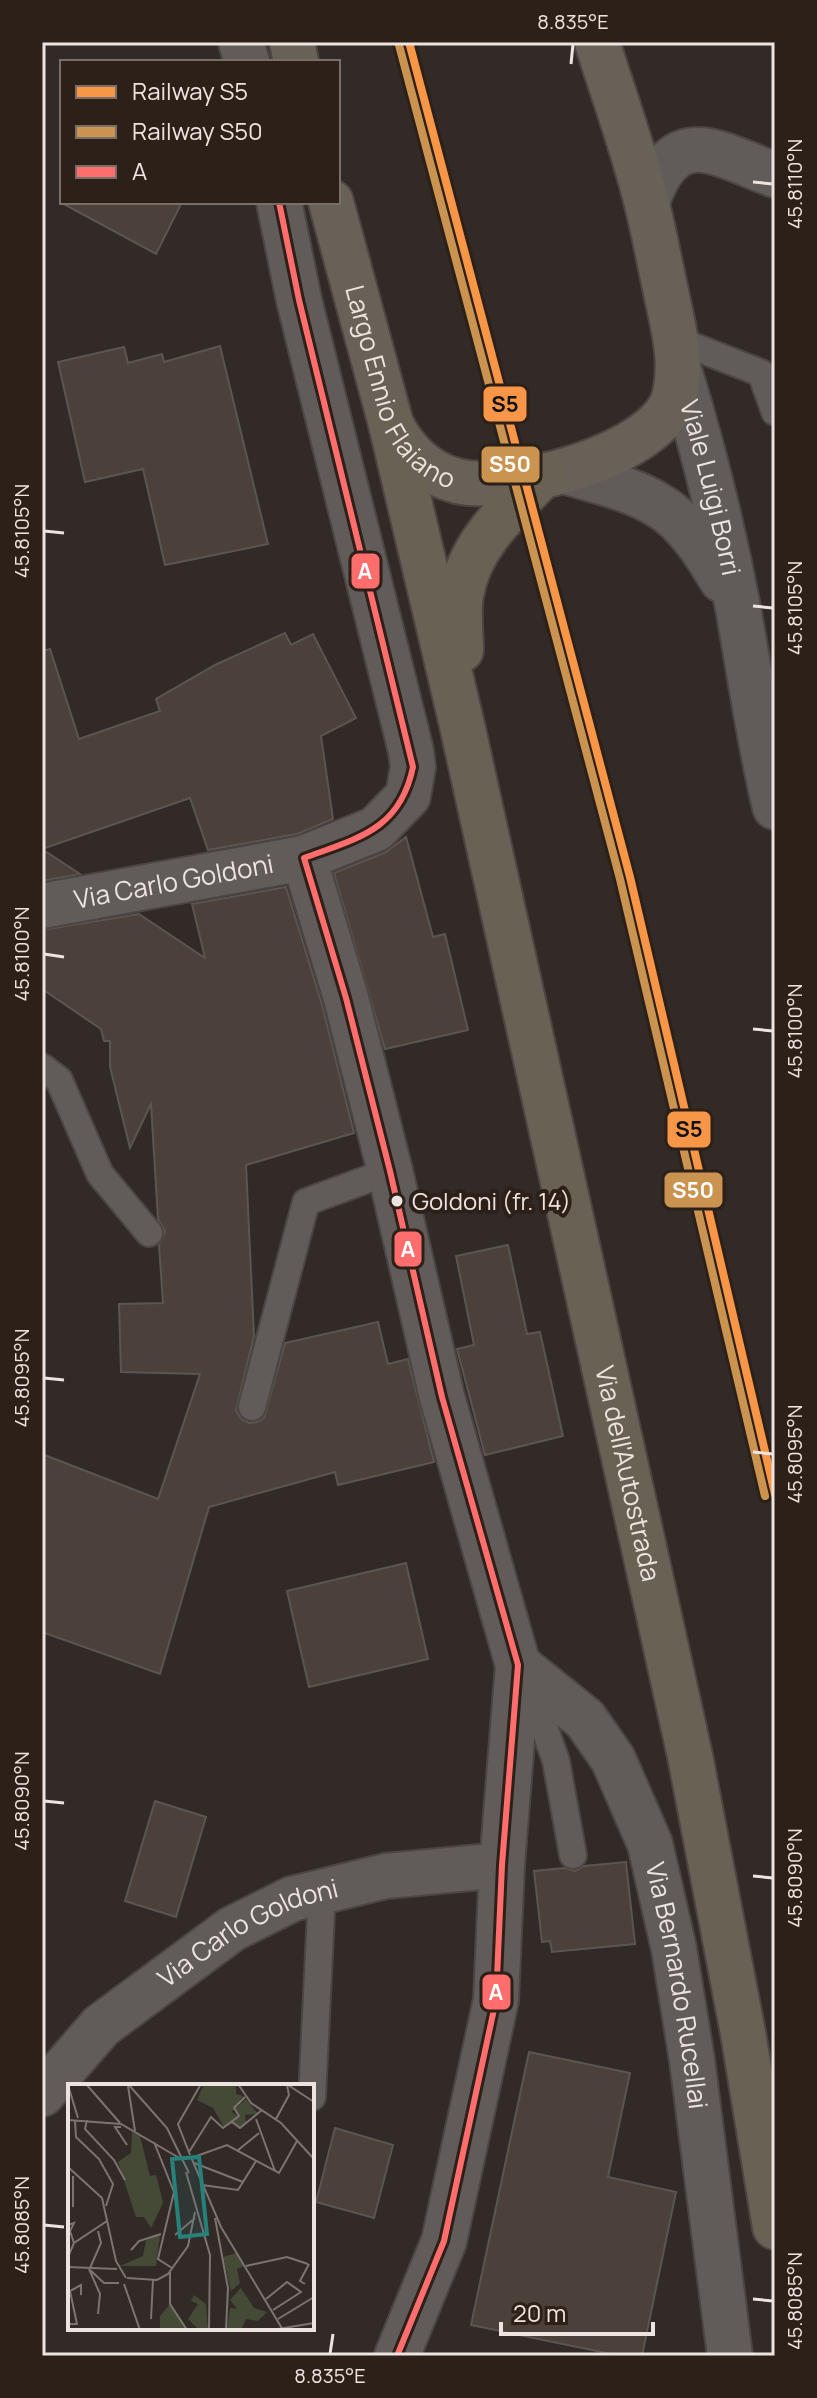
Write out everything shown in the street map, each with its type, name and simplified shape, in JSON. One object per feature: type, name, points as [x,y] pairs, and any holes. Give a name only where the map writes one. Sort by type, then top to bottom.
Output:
[{"type":"highway","points":[[391,424],[462,725]]},
{"type":"highway","points":[[462,725],[460,597],[467,572],[493,526],[554,473]]},
{"type":"highway","name":"Via dell'Autostrada","points":[[462,725],[690,1756],[743,2033],[775,2227]]},
{"type":"main road","name":"Largo Ennio Flaiano","points":[[332,204],[391,424],[402,447],[421,464],[460,482],[512,481],[554,473],[612,454],[659,424],[674,399],[678,355],[647,202],[597,42]]},
{"type":"street","points":[[647,202],[655,178],[668,160],[688,149],[715,151],[775,175]]},
{"type":"street","name":"Via Carlo Goldoni","points":[[42,906],[304,858],[376,829],[408,796],[413,767],[299,300],[279,204]]},
{"type":"street","name":"Viale Luigi Borri","points":[[678,355],[737,606],[775,807]]},
{"type":"street","name":"Viale Luigi Borri","points":[[554,473],[658,504],[705,551],[737,606]]},
{"type":"street","name":"Via Carlo Goldoni","points":[[304,858],[346,998],[442,1397],[521,1668],[502,1865],[496,2000],[444,2241],[397,2356]]},
{"type":"street","name":"Via Bernardo Rucellai","points":[[521,1668],[585,1719],[613,1759],[650,1844],[674,1949],[692,2060],[730,2356]]},
{"type":"street","name":"Via Carlo Goldoni","points":[[42,2094],[101,2026],[232,1929],[292,1899],[386,1876],[502,1865]]},
{"type":"lane","points":[[678,355],[761,373],[775,412]]},
{"type":"lane","points":[[42,1067],[59,1080],[100,1174],[149,1233]]},
{"type":"lane","points":[[252,1407],[306,1202],[390,1171]]},
{"type":"lane","points":[[521,1668],[556,1761],[573,1855]]},
{"type":"lane","points":[[313,2084],[322,1892]]},
{"type":"building","points":[[64,204],[181,204],[156,254]]},
{"type":"building","points":[[220,346],[268,544],[165,565],[143,469],[85,482],[58,362],[124,347],[128,363],[162,354],[164,362]]},
{"type":"building","points":[[285,633],[291,645],[313,634],[356,718],[321,736],[333,819],[297,834],[208,850],[190,798],[42,849],[42,651],[50,649],[79,739],[160,711],[156,699],[215,665]]},
{"type":"building","points":[[406,837],[433,937],[445,934],[468,1030],[385,1049],[334,873],[386,852]]},
{"type":"building","points":[[42,849],[80,874],[42,881]]},
{"type":"building","points":[[286,887],[322,1005],[354,1133],[246,1165],[254,1336],[236,1410],[241,1419],[249,1423],[264,1418],[285,1343],[378,1322],[388,1364],[408,1359],[434,1462],[338,1485],[335,1472],[209,1507],[160,1674],[42,1632],[42,1454],[158,1499],[200,1374],[121,1372],[119,1304],[163,1303],[159,1245],[165,1231],[158,1219],[151,1104],[130,1148],[110,1067],[110,1041],[104,1041],[101,1029],[42,989],[42,930],[139,914],[205,958],[192,904]]},
{"type":"building","points":[[508,1245],[527,1334],[540,1332],[563,1436],[485,1455],[457,1349],[474,1345],[456,1256]]},
{"type":"building","points":[[406,1563],[428,1659],[309,1687],[287,1591]]},
{"type":"building","points":[[155,1801],[206,1817],[176,1917],[125,1901]]},
{"type":"building","points":[[626,1862],[635,1944],[552,1952],[550,1941],[542,1942],[534,1871],[565,1868],[575,1871],[584,1866]]},
{"type":"building","points":[[529,2052],[630,2073],[608,2177],[676,2192],[642,2356],[621,2356],[471,2325]]},
{"type":"building","points":[[335,2128],[393,2145],[374,2218],[316,2202]]},
{"type":"rail line","name":"S5","points":[[409,42],[630,877],[775,1494]]},
{"type":"rail line","name":"S50","points":[[399,45],[620,879],[765,1496]]},
{"type":"transit line","name":"A","points":[[279,204],[299,300],[413,767],[398,805],[374,829],[304,858],[346,998],[442,1397],[518,1665],[502,1865],[496,2000],[444,2241],[397,2356]]},
{"type":"place","name":"Goldoni (fr. 14)","points":[[397,1201]]}]
